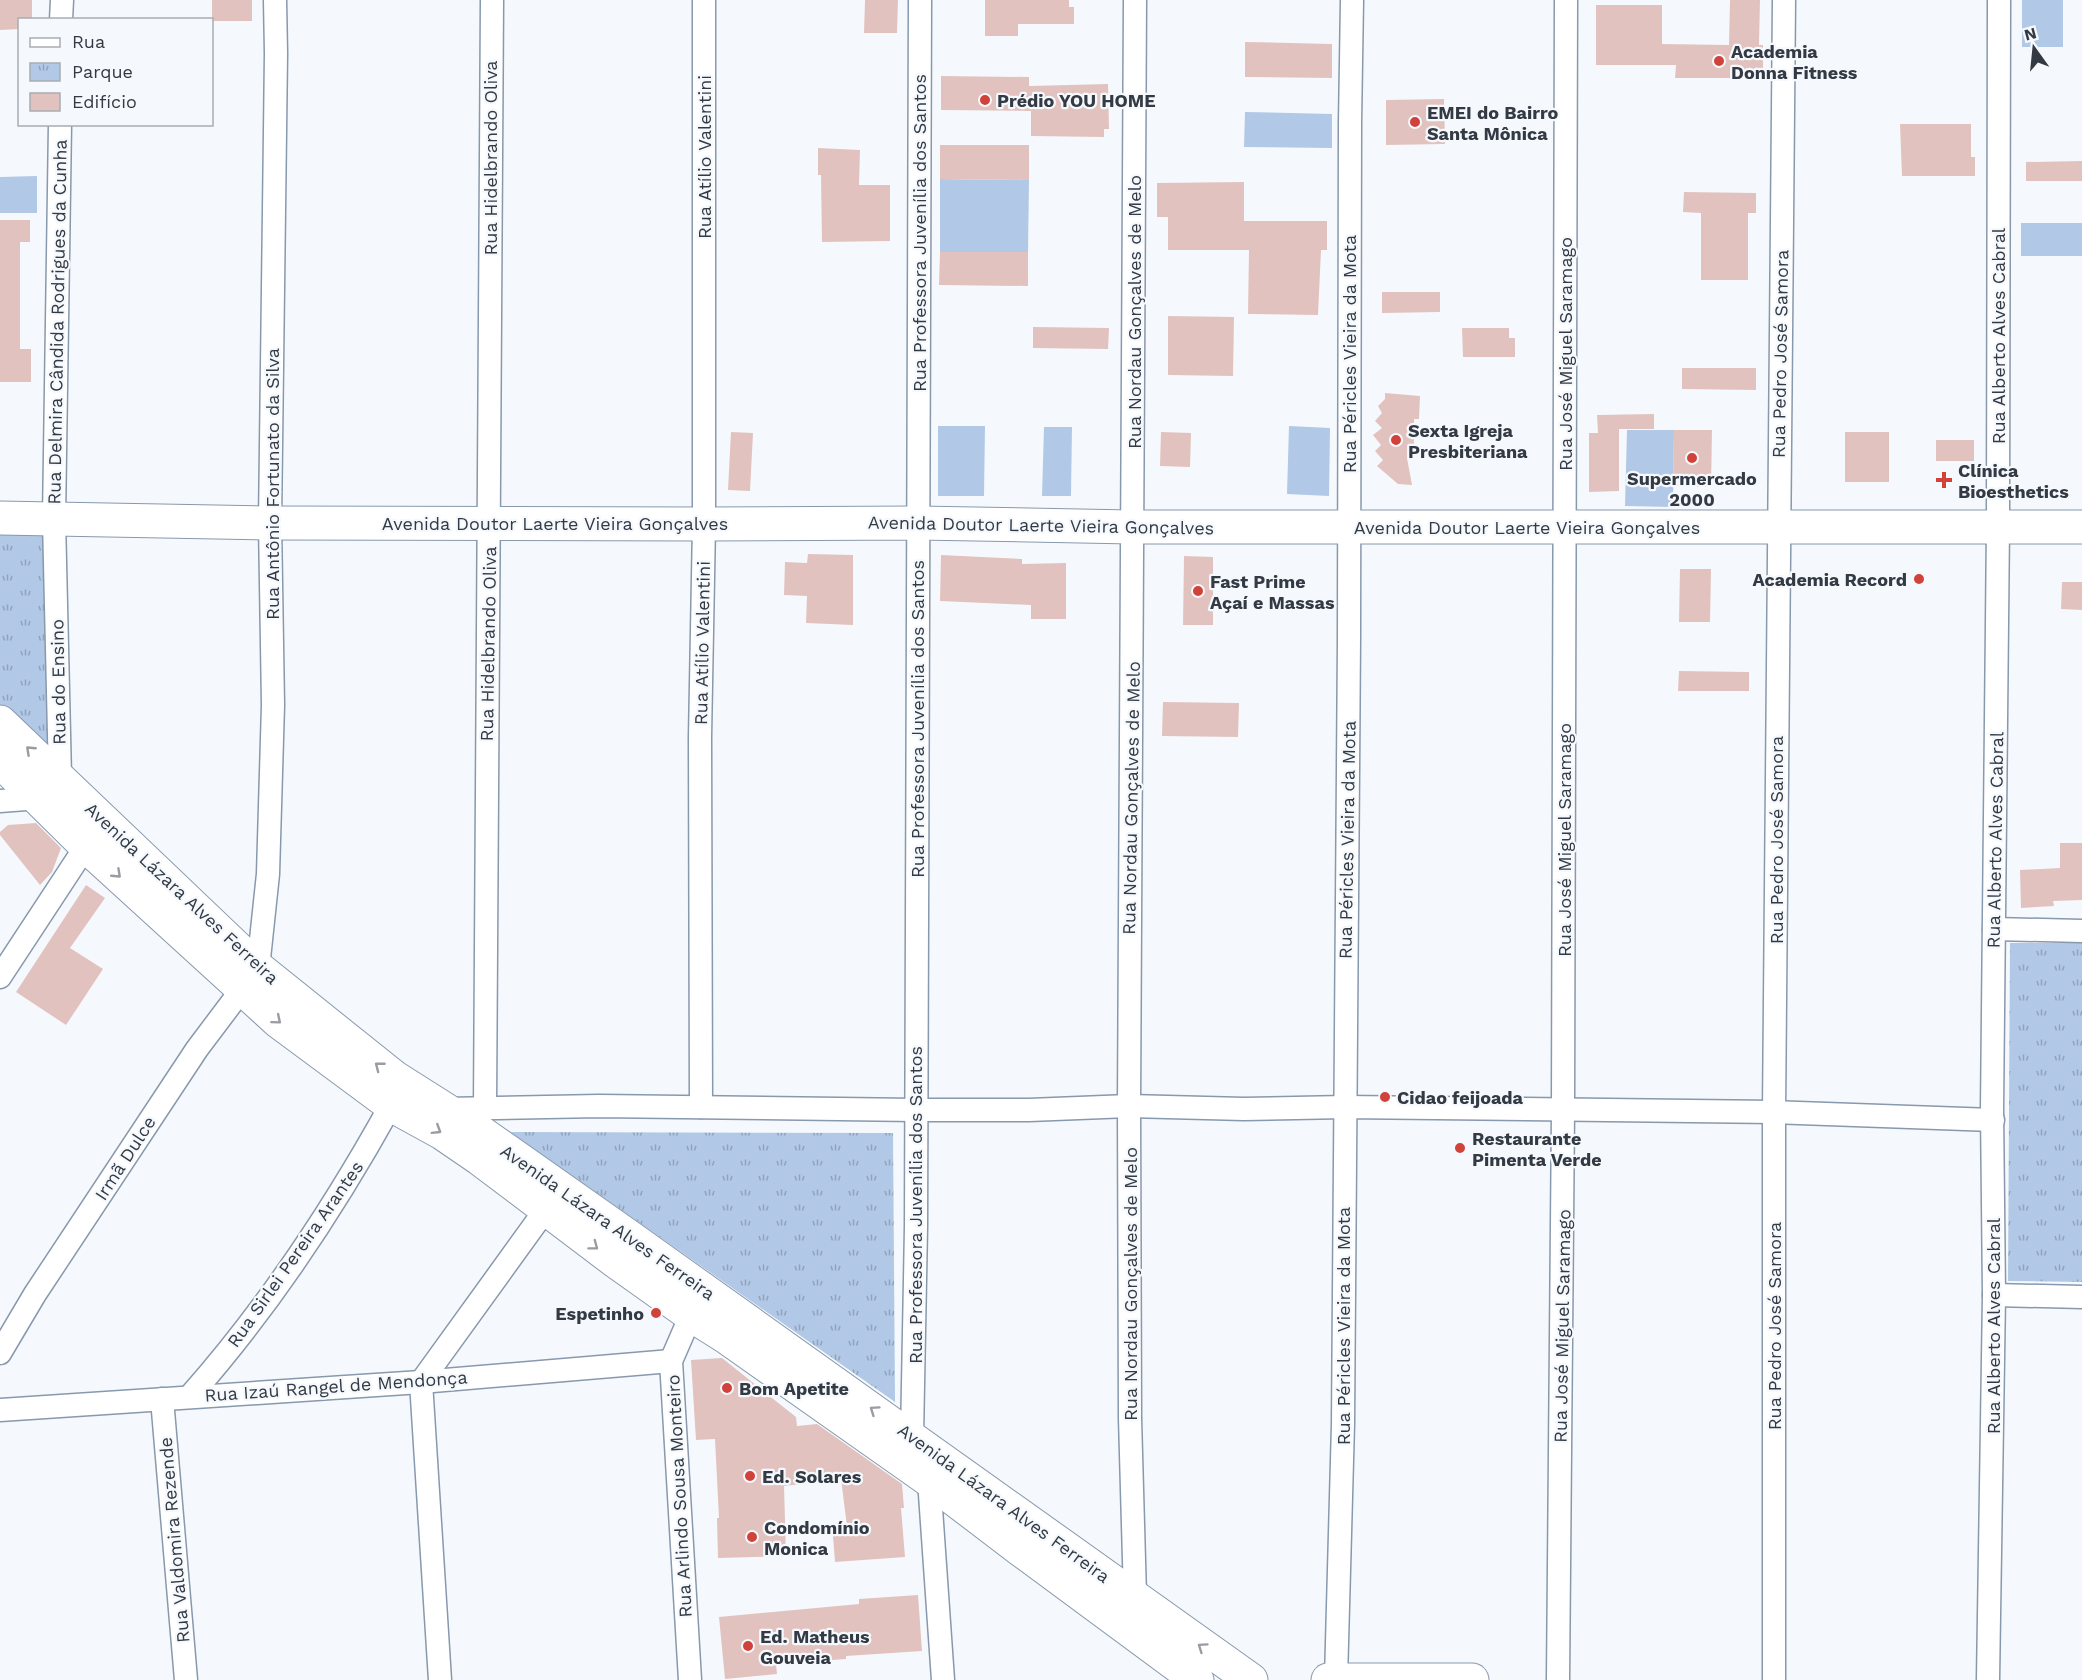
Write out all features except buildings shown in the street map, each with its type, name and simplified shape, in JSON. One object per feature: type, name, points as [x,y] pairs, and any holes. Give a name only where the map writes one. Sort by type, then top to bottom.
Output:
[{"type":"main road","name":"Avenida Doutor Laerte Vieira Gonçalves","points":[[0,518],[489,524],[918,523],[1132,527],[1998,525],[2082,527]]},
{"type":"main road","name":"Avenida Lázara Alves Ferreira","points":[[0,722],[49,788],[86,846],[250,978],[393,1077],[446,1109],[691,1316],[726,1337],[783,1362],[912,1437],[950,1467],[1251,1680]]},
{"type":"main road","name":"Avenida Lázara Alves Ferreira","points":[[0,761],[49,788],[250,978],[279,1022],[391,1105],[553,1200],[783,1362],[1020,1550],[1197,1680]]},
{"type":"main road","points":[[1256,1680],[1272,1680]]},
{"type":"main road","points":[[1328,1680],[1472,1680]]},
{"type":"street","points":[[62,0],[62,18]]},
{"type":"street","name":"Rua Antônio Fortunato da Silva","points":[[250,978],[268,874],[273,705],[270,522],[276,53],[274,0]]},
{"type":"street","name":"Rua Hidelbrando Oliva","points":[[485,1108],[492,0]]},
{"type":"street","name":"Rua Atílio Valentini","points":[[701,1107],[700,725],[704,524],[704,0]]},
{"type":"street","name":"Rua Professora Juvenília dos Santos","points":[[912,1437],[916,1110],[920,0]]},
{"type":"street","name":"Rua Nordau Gonçalves de Melo","points":[[1135,0],[1130,1106],[1130,1418],[1135,1596]]},
{"type":"street","name":"Rua Péricles Vieira da Mota","points":[[1336,1679],[1339,1645],[1342,1446],[1352,0]]},
{"type":"street","name":"Rua José Miguel Saramago","points":[[1558,1680],[1563,1110],[1566,0]]},
{"type":"street","name":"Rua Pedro José Samora","points":[[1774,1680],[1774,1112],[1784,0]]},
{"type":"street","name":"Rua Alberto Alves Cabral","points":[[1988,1680],[1994,1295],[1999,0]]},
{"type":"street","name":"Rua Delmira Cândida Rodrigues da Cunha","points":[[54,519],[60,126]]},
{"type":"street","name":"Rua do Ensino","points":[[49,788],[54,519]]},
{"type":"street","points":[[0,801],[49,788]]},
{"type":"street","points":[[0,977],[86,846]]},
{"type":"street","points":[[1994,928],[2082,931]]},
{"type":"street","name":"Irmã Dulce","points":[[0,1353],[35,1294],[197,1049],[250,978]]},
{"type":"street","name":"Rua Sirlei Pereira Arantes","points":[[190,1396],[222,1360],[293,1263],[359,1164],[391,1105]]},
{"type":"street","points":[[446,1109],[701,1107],[1029,1110],[1130,1106],[1244,1109],[1345,1107],[1774,1112],[1993,1120]]},
{"type":"street","points":[[440,1680],[421,1382],[553,1200]]},
{"type":"street","points":[[1994,1295],[2082,1297]]},
{"type":"street","name":"Rua Arlindo Sousa Monteiro","points":[[690,1680],[671,1361],[691,1316]]},
{"type":"street","name":"Rua Izaú Rangel de Mendonça","points":[[0,1410],[421,1382],[671,1361]]},
{"type":"street","name":"Rua Valdomira Rezende","points":[[162,1399],[186,1680]]},
{"type":"street","points":[[929,1480],[943,1680]]},
{"type":"green space","points":[[2022,0],[2063,0],[2063,47],[2022,47]]},
{"type":"green space","points":[[1245,112],[1332,114],[1332,148],[1244,147]]},
{"type":"green space","points":[[37,176],[37,213],[0,213],[0,177]]},
{"type":"green space","points":[[940,179],[1029,180],[1028,252],[940,252]]},
{"type":"green space","points":[[2021,223],[2082,223],[2082,256],[2021,256]]},
{"type":"green space","points":[[938,426],[985,426],[984,496],[938,496]]},
{"type":"green space","points":[[1289,426],[1330,428],[1329,496],[1287,494]]},
{"type":"green space","points":[[1044,427],[1072,427],[1071,496],[1042,496]]},
{"type":"green space","points":[[1627,430],[1674,430],[1673,507],[1625,506]]},
{"type":"green space","points":[[0,518],[54,519],[61,775],[0,716]]},
{"type":"green space","points":[[2010,943],[2082,943],[2082,1282],[2008,1281]]},
{"type":"green space","points":[[510,1132],[893,1133],[895,1402]]},
{"type":"place","name":"Academia Donna Fitness","points":[[1719,61]]},
{"type":"place","name":"Prédio YOU HOME","points":[[985,100]]},
{"type":"place","name":"EMEI do Bairro Santa Mônica","points":[[1415,122]]},
{"type":"place","name":"Sexta Igreja Presbiteriana","points":[[1396,440]]},
{"type":"place","name":"Supermercado 2000","points":[[1692,458]]},
{"type":"place","name":"Clínica Bioesthetics","points":[[1944,480]]},
{"type":"place","name":"Academia Record","points":[[1919,579]]},
{"type":"place","name":"Fast Prime Açaí e Massas","points":[[1198,591]]},
{"type":"place","name":"Cidao feijoada","points":[[1385,1097]]},
{"type":"place","name":"Restaurante Pimenta Verde","points":[[1460,1148]]},
{"type":"place","name":"Espetinho","points":[[656,1313]]},
{"type":"place","name":"Bom Apetite","points":[[727,1388]]},
{"type":"place","name":"Ed. Solares","points":[[750,1476]]},
{"type":"place","name":"Condomínio Monica","points":[[752,1537]]},
{"type":"place","name":"Ed. Matheus Gouveia","points":[[748,1646]]}]
